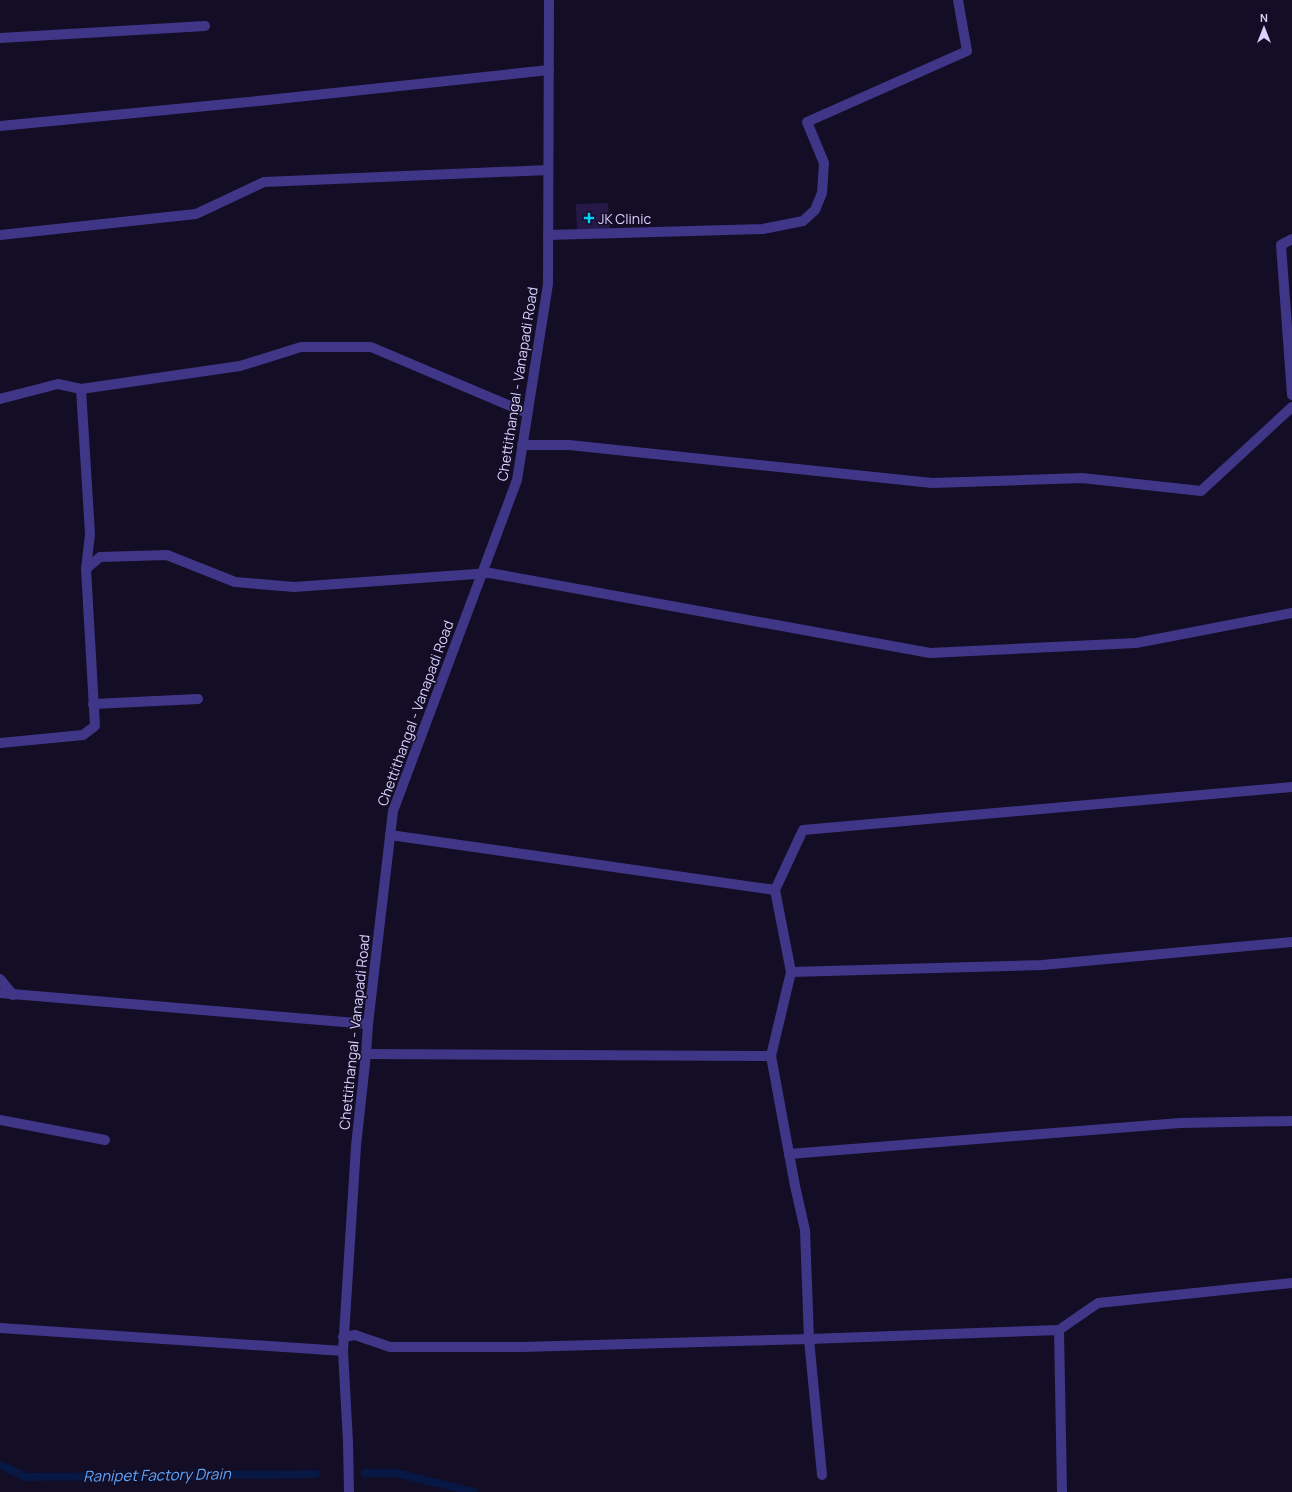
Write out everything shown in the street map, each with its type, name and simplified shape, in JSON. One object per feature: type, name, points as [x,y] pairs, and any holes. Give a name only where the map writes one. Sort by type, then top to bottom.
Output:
[{"type":"street","name":"Chettithangal - Vanapadi Road","points":[[349,1492],[343,1351],[356,1146],[368,1024],[393,811],[517,480],[548,284],[549,0]]},
{"type":"street","points":[[548,235],[763,228],[803,221],[815,210],[822,193],[824,163],[807,122],[967,51],[958,0]]},
{"type":"street","points":[[0,38],[205,26]]},
{"type":"street","points":[[0,126],[268,100],[549,70]]},
{"type":"street","points":[[0,235],[196,214],[264,182],[548,170]]},
{"type":"street","points":[[1292,238],[1281,245],[1292,395]]},
{"type":"street","points":[[0,399],[58,384],[81,389],[240,366],[301,347],[372,347],[527,413]]},
{"type":"street","points":[[0,743],[83,735],[95,726],[86,569],[90,534],[81,389]]},
{"type":"street","points":[[522,445],[569,445],[932,482],[1082,478],[1201,490],[1292,408]]},
{"type":"street","points":[[86,569],[100,557],[167,555],[235,582],[294,587],[482,572],[493,573],[930,653],[1136,643],[1292,613]]},
{"type":"street","points":[[94,704],[198,699]]},
{"type":"street","points":[[822,1475],[809,1338],[806,1230],[789,1154],[771,1056],[792,972],[775,890],[803,830],[1292,787]]},
{"type":"street","points":[[390,834],[775,890]]},
{"type":"street","points":[[792,972],[1042,965],[1292,942]]},
{"type":"street","points":[[0,979],[13,994]]},
{"type":"street","points":[[0,993],[368,1024]]},
{"type":"street","points":[[366,1054],[771,1056]]},
{"type":"street","points":[[0,1120],[105,1140]]},
{"type":"street","points":[[789,1154],[1180,1123],[1292,1121]]},
{"type":"street","points":[[344,1337],[355,1335],[390,1347],[522,1347],[1058,1330],[1098,1303],[1292,1284]]},
{"type":"street","points":[[0,1328],[343,1351]]},
{"type":"street","points":[[1058,1330],[1062,1492]]},
{"type":"building","points":[[608,203],[610,235],[577,236],[576,204]]},
{"type":"waterway","name":"Ranipet Factory Drain","points":[[0,1465],[26,1477],[316,1474]]},
{"type":"waterway","name":"Ranipet Factory Drain","points":[[365,1473],[396,1473],[474,1492]]},
{"type":"place","name":"JK Clinic","points":[[589,218]]}]
